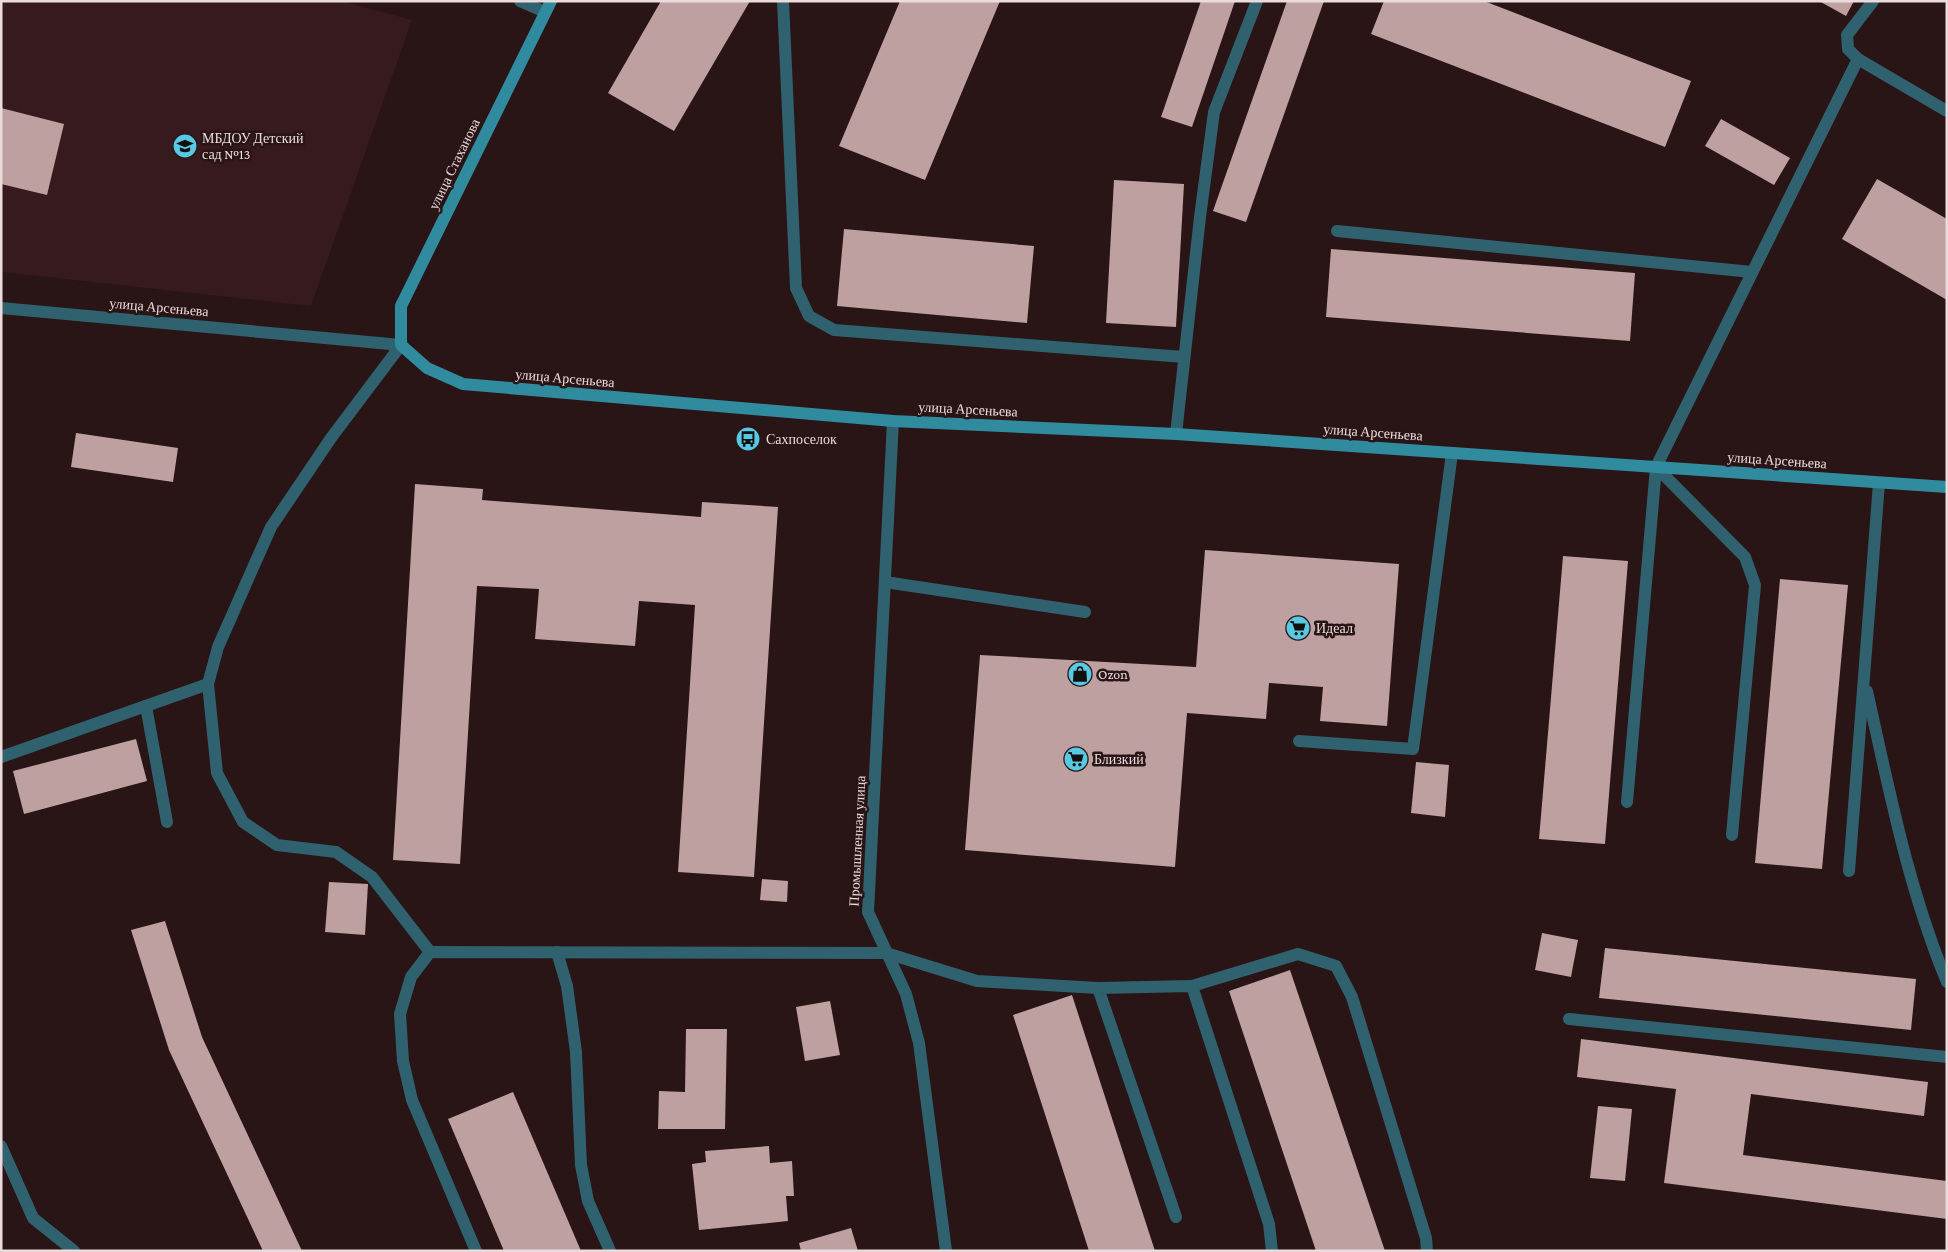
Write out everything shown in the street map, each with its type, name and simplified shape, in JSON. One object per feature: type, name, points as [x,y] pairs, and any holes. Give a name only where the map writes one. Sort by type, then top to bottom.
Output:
[{"type":"street","points":[[520,1],[548,6]]},
{"type":"street","points":[[783,1],[796,288],[809,316],[834,330],[1184,357]]},
{"type":"street","points":[[1176,434],[1214,112],[1257,1]]},
{"type":"street","points":[[1873,1],[1847,34],[1848,49],[1858,59],[1947,111]]},
{"type":"street","name":"улица Стаханова","points":[[400,344],[401,306],[548,6]]},
{"type":"street","points":[[1627,802],[1656,467],[1858,59]]},
{"type":"street","points":[[1337,231],[1752,272]]},
{"type":"street","name":"улица Арсеньева","points":[[1,308],[400,344],[427,368],[462,384],[894,420],[1176,434],[1879,483],[1947,486]]},
{"type":"street","points":[[400,344],[271,527],[218,647],[208,684],[217,773],[243,822],[277,845],[336,852],[372,877],[430,952]]},
{"type":"street","name":"Промышленная улица","points":[[894,420],[868,912],[906,994],[919,1043],[946,1251]]},
{"type":"street","points":[[1299,741],[1412,749],[1452,453]]},
{"type":"street","points":[[1656,467],[1745,557],[1755,585],[1732,835]]},
{"type":"street","points":[[1849,871],[1879,483]]},
{"type":"street","points":[[885,582],[1085,612]]},
{"type":"street","points":[[1864,678],[1906,864],[1929,940],[1947,982]]},
{"type":"street","points":[[1,757],[208,684]]},
{"type":"street","points":[[146,706],[167,822]]},
{"type":"street","points":[[430,952],[886,953],[977,981],[1098,988],[1192,986],[1298,954],[1336,966],[1352,997],[1426,1238],[1427,1251]]},
{"type":"street","points":[[430,952],[411,977],[400,1014],[403,1061],[412,1100],[476,1251]]},
{"type":"street","points":[[557,952],[567,986],[576,1052],[581,1165],[588,1200],[610,1251]]},
{"type":"street","points":[[1192,986],[1270,1224],[1272,1251]]},
{"type":"street","points":[[1098,988],[1176,1218]]},
{"type":"street","points":[[1569,1019],[1947,1057]]},
{"type":"street","points":[[1,1146],[33,1218],[74,1251]]},
{"type":"shaded area","name":"МБДОУ Детский сад №13","points":[[1,1],[341,1],[412,20],[311,306],[1,272]]},
{"type":"building","points":[[661,1],[750,1],[674,131],[608,93]]},
{"type":"building","points":[[900,1],[1000,1],[925,180],[839,146]]},
{"type":"building","points":[[1201,1],[1235,1],[1192,127],[1161,117]]},
{"type":"building","points":[[1287,1],[1324,1],[1246,222],[1213,211]]},
{"type":"building","points":[[1384,1],[1484,1],[1691,81],[1665,147],[1371,34]]},
{"type":"building","points":[[1819,1],[1854,1],[1846,16]]},
{"type":"building","points":[[1,108],[64,124],[47,195],[1,184]]},
{"type":"building","points":[[1721,119],[1790,158],[1774,185],[1705,146]]},
{"type":"building","points":[[1877,179],[1947,219],[1947,300],[1842,239]]},
{"type":"building","points":[[1114,180],[1184,184],[1176,327],[1106,323]]},
{"type":"building","points":[[844,229],[1034,246],[1027,323],[837,306]]},
{"type":"building","points":[[1331,249],[1635,273],[1630,341],[1326,317]]},
{"type":"building","points":[[76,433],[178,448],[173,482],[71,467]]},
{"type":"building","points":[[415,484],[483,489],[482,500],[701,517],[702,502],[778,507],[754,877],[678,872],[695,605],[639,601],[635,646],[535,639],[539,589],[477,586],[460,864],[393,860]]},
{"type":"building","points":[[1205,550],[1399,564],[1387,726],[1320,721],[1323,687],[1269,683],[1266,719],[1187,713],[1175,867],[965,850],[980,655],[1196,667]]},
{"type":"building","points":[[1563,556],[1628,561],[1605,844],[1539,839]]},
{"type":"building","points":[[1780,579],[1848,585],[1822,869],[1755,863]]},
{"type":"building","points":[[136,739],[147,781],[24,814],[13,771]]},
{"type":"building","points":[[1416,762],[1449,765],[1445,817],[1411,813]]},
{"type":"building","points":[[762,879],[788,881],[787,902],[760,900]]},
{"type":"building","points":[[329,882],[368,884],[365,935],[325,932]]},
{"type":"building","points":[[165,921],[202,1037],[302,1251],[263,1251],[169,1050],[131,930]]},
{"type":"building","points":[[1542,933],[1578,940],[1571,977],[1535,970]]},
{"type":"building","points":[[1605,948],[1916,979],[1911,1030],[1599,998]]},
{"type":"building","points":[[1290,970],[1385,1251],[1316,1251],[1229,991]]},
{"type":"building","points":[[1072,995],[1155,1251],[1089,1251],[1013,1015]]},
{"type":"building","points":[[830,1001],[840,1055],[805,1061],[796,1007]]},
{"type":"building","points":[[686,1029],[727,1029],[725,1129],[658,1129],[659,1091],[685,1092]]},
{"type":"building","points":[[1581,1039],[1928,1082],[1924,1116],[1751,1094],[1743,1155],[1947,1181],[1947,1219],[1664,1183],[1676,1089],[1577,1077]]},
{"type":"building","points":[[513,1092],[581,1251],[504,1251],[448,1119]]},
{"type":"building","points":[[1598,1106],[1632,1109],[1625,1181],[1590,1178]]},
{"type":"building","points":[[769,1146],[770,1163],[792,1161],[794,1196],[786,1196],[788,1221],[699,1230],[692,1164],[706,1162],[705,1151]]},
{"type":"building","points":[[851,1228],[858,1251],[801,1251],[799,1243]]},
{"type":"place","name":"МБДОУ Детский сад №13","points":[[185,146]]},
{"type":"place","name":"Сахпоселок","points":[[748,439]]},
{"type":"place","name":"Идеал","points":[[1298,628]]},
{"type":"place","name":"Ozon","points":[[1080,674]]},
{"type":"place","name":"Близкий","points":[[1076,759]]}]
